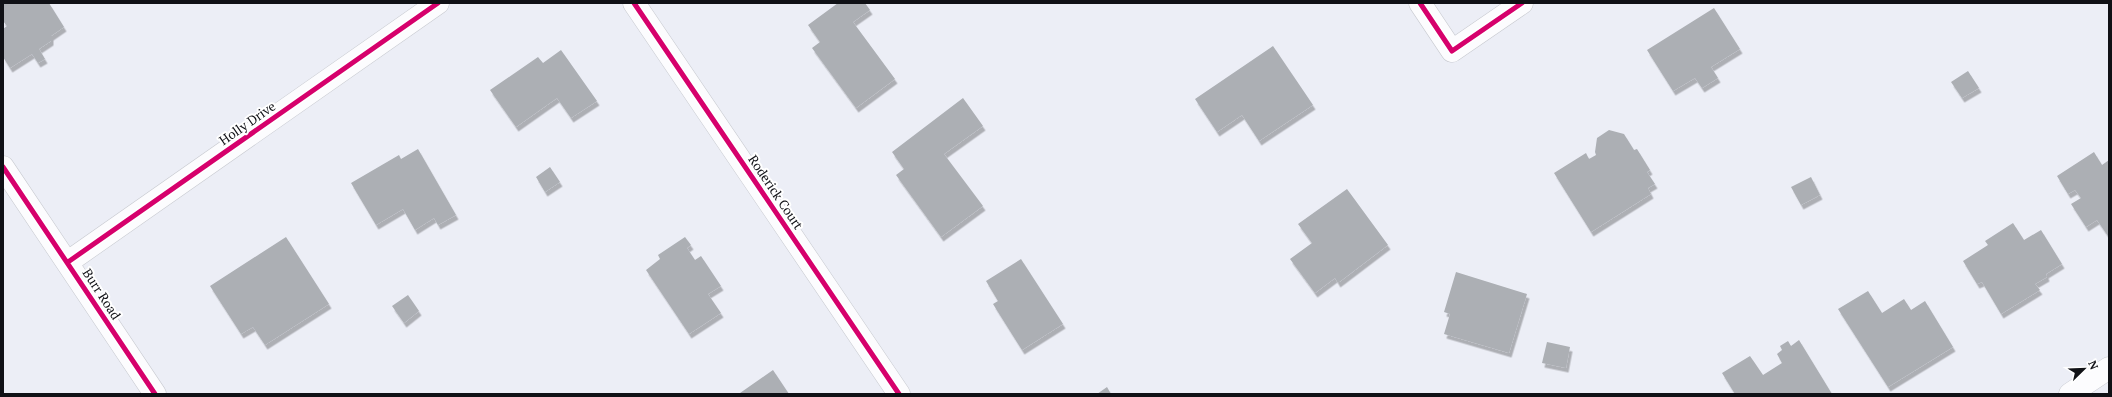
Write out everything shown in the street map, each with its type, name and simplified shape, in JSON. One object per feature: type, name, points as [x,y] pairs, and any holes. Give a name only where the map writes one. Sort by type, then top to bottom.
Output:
[{"type":"street","name":"Holly Drive","points":[[68,262],[438,3]]},
{"type":"street","name":"Roderick Court","points":[[634,3],[899,394]]},
{"type":"street","points":[[1420,3],[1452,51],[1522,3]]},
{"type":"street","name":"Burr Road","points":[[3,167],[68,262],[154,394]]},
{"type":"street","points":[[2070,394],[2109,368]]},
{"type":"building","points":[[3,3],[49,3],[64,27],[51,36],[51,41],[39,49],[45,59],[38,63],[32,54],[10,68],[3,57],[3,29],[7,26],[3,21]]},
{"type":"building","points":[[838,3],[865,3],[870,10],[853,22],[895,79],[856,108],[812,48],[820,42],[808,25]]},
{"type":"building","points":[[1714,8],[1740,49],[1711,67],[1718,78],[1702,88],[1695,78],[1673,91],[1647,50]]},
{"type":"building","points":[[1273,46],[1313,105],[1259,141],[1242,115],[1217,132],[1195,99]]},
{"type":"building","points":[[561,50],[597,101],[571,118],[557,98],[516,127],[490,90],[538,57],[543,63]]},
{"type":"building","points":[[1968,71],[1979,88],[1962,98],[1951,82]]},
{"type":"building","points":[[963,98],[983,126],[944,154],[983,206],[941,237],[896,175],[904,169],[892,152]]},
{"type":"building","points":[[1609,130],[1624,134],[1634,150],[1637,149],[1650,170],[1647,172],[1655,184],[1648,188],[1651,194],[1591,232],[1554,173],[1586,153],[1589,159],[1596,155],[1597,138]]},
{"type":"building","points":[[418,149],[456,215],[438,225],[434,218],[415,230],[403,209],[376,225],[351,183],[399,155],[401,159]]},
{"type":"building","points":[[2094,152],[2102,165],[2109,160],[2108,236],[2097,220],[2086,227],[2071,204],[2081,198],[2075,190],[2068,194],[2057,176]]},
{"type":"building","points":[[550,167],[560,182],[545,192],[536,177]]},
{"type":"building","points":[[1811,177],[1820,195],[1801,205],[1791,187]]},
{"type":"building","points":[[1347,189],[1388,245],[1338,283],[1335,278],[1315,293],[1290,259],[1312,243],[1298,224]]},
{"type":"building","points":[[2013,223],[2024,240],[2041,230],[2062,264],[2046,274],[2047,277],[2035,284],[2040,290],[2001,314],[1982,282],[1977,284],[1963,261],[1988,245],[1985,241]]},
{"type":"building","points":[[286,237],[329,304],[265,345],[253,327],[241,334],[210,286]]},
{"type":"building","points":[[685,237],[691,245],[687,248],[695,260],[701,256],[721,286],[708,294],[721,313],[689,334],[646,270],[660,259],[658,255]]},
{"type":"building","points":[[1021,259],[1063,324],[1022,350],[993,304],[998,301],[986,281]]},
{"type":"building","points":[[1456,272],[1527,294],[1509,353],[1444,334],[1450,314],[1444,312]]},
{"type":"building","points":[[1868,291],[1882,313],[1904,299],[1911,310],[1925,301],[1953,347],[1888,387],[1838,309]]},
{"type":"building","points":[[408,295],[419,311],[404,323],[392,306]]},
{"type":"building","points":[[1799,340],[1832,394],[1735,394],[1722,373],[1750,356],[1763,375],[1782,363],[1777,354],[1782,350],[1780,346],[1788,341],[1791,346]]},
{"type":"building","points":[[1547,342],[1570,347],[1566,368],[1542,363]]},
{"type":"building","points":[[773,370],[789,394],[740,393]]},
{"type":"building","points":[[1107,387],[1111,394],[1097,394]]},
{"type":"cycle path","points":[[68,262],[438,3]]},
{"type":"cycle path","points":[[634,3],[899,394]]},
{"type":"cycle path","points":[[1420,3],[1452,51],[1522,3]]},
{"type":"cycle path","points":[[3,167],[155,394]]}]
